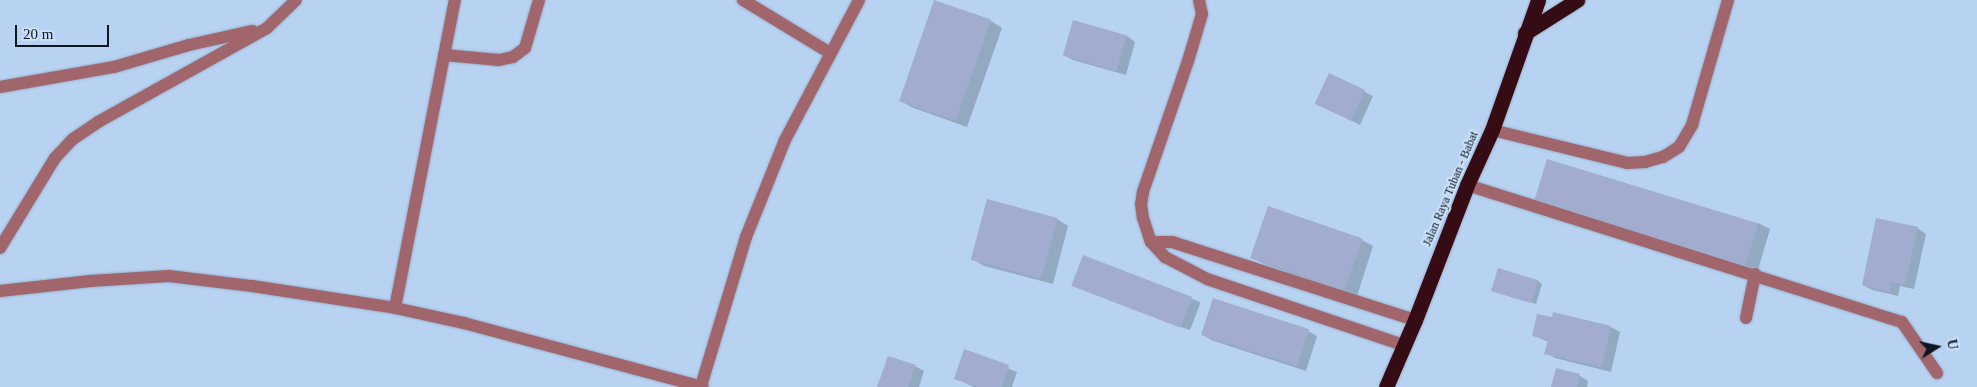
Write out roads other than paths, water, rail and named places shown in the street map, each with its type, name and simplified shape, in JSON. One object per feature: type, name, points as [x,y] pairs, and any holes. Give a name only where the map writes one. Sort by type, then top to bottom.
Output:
[{"type":"highway","name":"Jalan Raya Tuban - Babat","points":[[1386,387],[1415,320],[1467,184],[1492,130],[1538,0]]},
{"type":"highway","points":[[1525,33],[1577,0]]},
{"type":"street","points":[[0,248],[56,158],[73,139],[98,122],[267,28],[296,0]]},
{"type":"street","points":[[395,308],[455,0]]},
{"type":"street","points":[[444,55],[499,60],[514,56],[524,48],[539,0]]},
{"type":"street","points":[[743,0],[830,53]]},
{"type":"street","points":[[0,291],[90,281],[169,276],[395,308],[464,323],[702,387],[746,237],[785,140],[858,0]]},
{"type":"street","points":[[1199,0],[1202,14],[1143,192],[1141,204],[1143,218],[1151,242],[1165,257],[1207,279],[1403,345]]},
{"type":"street","points":[[1492,130],[1627,163],[1645,162],[1664,157],[1679,147],[1692,124],[1728,0]]},
{"type":"street","points":[[0,87],[114,67],[189,46],[267,28]]},
{"type":"street","points":[[1467,184],[1902,322],[1937,373]]},
{"type":"street","points":[[1151,242],[1172,242],[1415,320]]},
{"type":"street","points":[[1746,318],[1755,274]]}]
